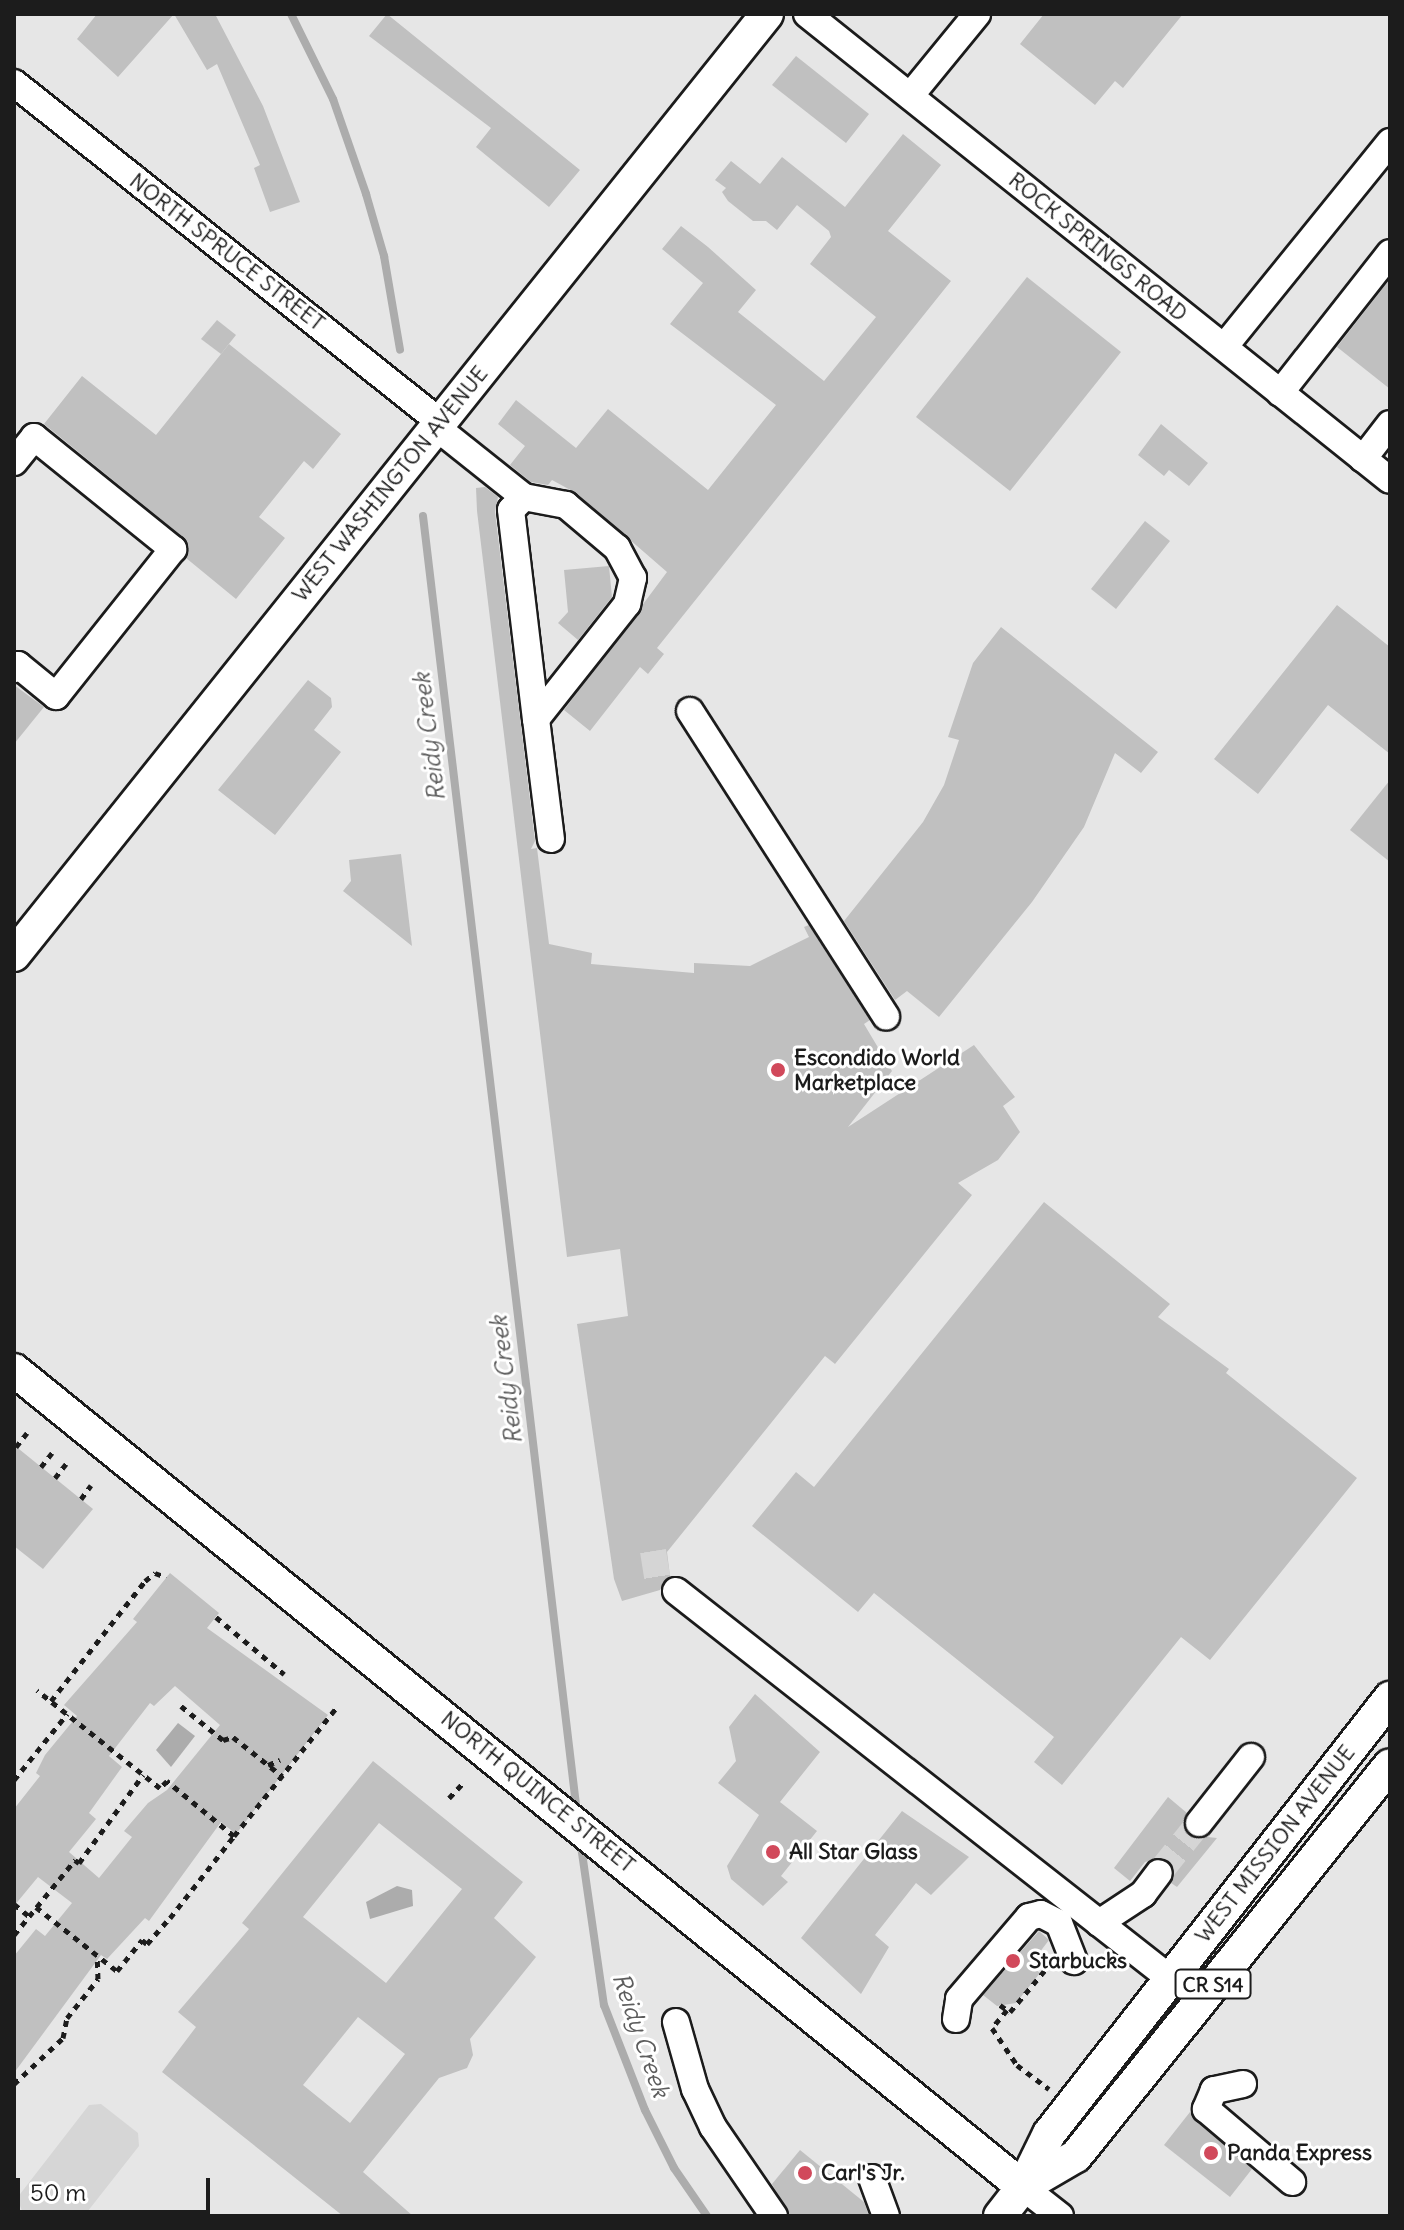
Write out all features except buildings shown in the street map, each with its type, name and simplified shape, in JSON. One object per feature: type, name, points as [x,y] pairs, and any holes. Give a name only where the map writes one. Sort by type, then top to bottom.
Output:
[{"type":"main road","name":"WEST WASHINGTON AVENUE","points":[[14,955],[767,14]]},
{"type":"main road","name":"NORTH QUINCE STREET","points":[[14,1370],[1023,2187]]},
{"type":"main road","name":"WEST MISSION AVENUE","points":[[1000,2216],[1023,2187],[1049,2134],[1172,1980],[1239,1886],[1390,1698]]},
{"type":"main road","name":"WEST MISSION AVENUE","points":[[1023,2187],[1076,2156],[1390,1765]]},
{"type":"street","name":"ROCK SPRINGS ROAD","points":[[807,14],[1390,480]]},
{"type":"street","points":[[910,96],[977,14]]},
{"type":"street","name":"NORTH SPRUCE STREET","points":[[14,83],[524,497]]},
{"type":"street","points":[[1224,347],[1390,142]]},
{"type":"street","points":[[1280,393],[1390,253]]},
{"type":"street","points":[[1363,459],[1390,424]]},
{"type":"street","points":[[14,462],[34,437],[173,549],[56,696],[18,665],[14,669]]},
{"type":"street","points":[[536,719],[627,604],[633,578],[617,548],[566,505],[524,497],[511,510],[536,719],[551,839]]},
{"type":"street","points":[[690,711],[886,1016]]},
{"type":"street","points":[[665,1593],[1172,1980]]},
{"type":"street","points":[[1199,1823],[1251,1757]]},
{"type":"street","points":[[1099,1923],[1143,1894],[1159,1873]]},
{"type":"street","points":[[956,2019],[959,1999],[1029,1917],[1041,1914],[1059,1923],[1066,1956]]},
{"type":"street","points":[[676,2022],[695,2089],[713,2127],[774,2216]]},
{"type":"street","points":[[1243,2084],[1214,2090],[1206,2109],[1292,2182]]},
{"type":"street","points":[[872,2178],[886,2216]]},
{"type":"street","name":"NORTH QUINCE STREET","points":[[1023,2187],[1060,2216]]},
{"type":"path","points":[[16,1447],[27,1433]]},
{"type":"path","points":[[41,1467],[52,1453]]},
{"type":"path","points":[[55,1478],[66,1464]]},
{"type":"path","points":[[81,1499],[91,1485]]},
{"type":"path","points":[[51,1701],[145,1581],[155,1573],[166,1577]]},
{"type":"path","points":[[216,1617],[284,1674]]},
{"type":"path","points":[[37,1690],[160,1788],[167,1781],[234,1836]]},
{"type":"path","points":[[181,1706],[223,1740],[238,1741],[282,1776]]},
{"type":"path","points":[[36,1907],[117,1971],[142,1940],[147,1944],[170,1918],[337,1707]]},
{"type":"path","points":[[14,1780],[67,1714]]},
{"type":"path","points":[[232,1749],[238,1741]]},
{"type":"path","points":[[268,1765],[280,1760]]},
{"type":"path","points":[[14,1935],[88,1851],[143,1775]]},
{"type":"path","points":[[449,1798],[465,1781]]},
{"type":"path","points":[[14,1904],[29,1917]]},
{"type":"path","points":[[14,2084],[63,2038],[67,2018],[98,1979],[97,1956]]},
{"type":"path","points":[[1049,2090],[1017,2065],[992,2028],[1007,2010],[1066,1956]]},
{"type":"path","points":[[1000,2005],[1007,2010]]},
{"type":"shaded area","points":[[14,14],[1390,14],[1390,2216],[14,2216]]},
{"type":"shaded area","points":[[178,1723],[195,1736],[171,1767],[156,1750]]},
{"type":"shaded area","points":[[397,1886],[412,1890],[413,1906],[370,1919],[366,1902]]},
{"type":"shaded area","points":[[101,2104],[138,2133],[139,2146],[84,2216],[24,2216],[17,2198],[89,2105]]},
{"type":"waterway","name":"Reidy Creek","points":[[291,14],[333,99],[366,194],[384,256],[400,350]]},
{"type":"waterway","name":"Reidy Creek","points":[[423,516],[577,1814]]},
{"type":"waterway","name":"Reidy Creek","points":[[580,1839],[604,2005],[645,2110],[674,2168],[707,2216]]},
{"type":"tunnel","points":[[653,1551],[659,1587]]},
{"type":"tunnel","points":[[1159,1873],[1199,1823]]},
{"type":"place","name":"Escondido World Marketplace","points":[[778,1070]]},
{"type":"place","name":"All Star Glass","points":[[773,1852]]},
{"type":"place","name":"Starbucks","points":[[1013,1961]]},
{"type":"place","name":"Panda Express","points":[[1211,2153]]},
{"type":"place","name":"Carl's Jr.","points":[[805,2173]]}]
